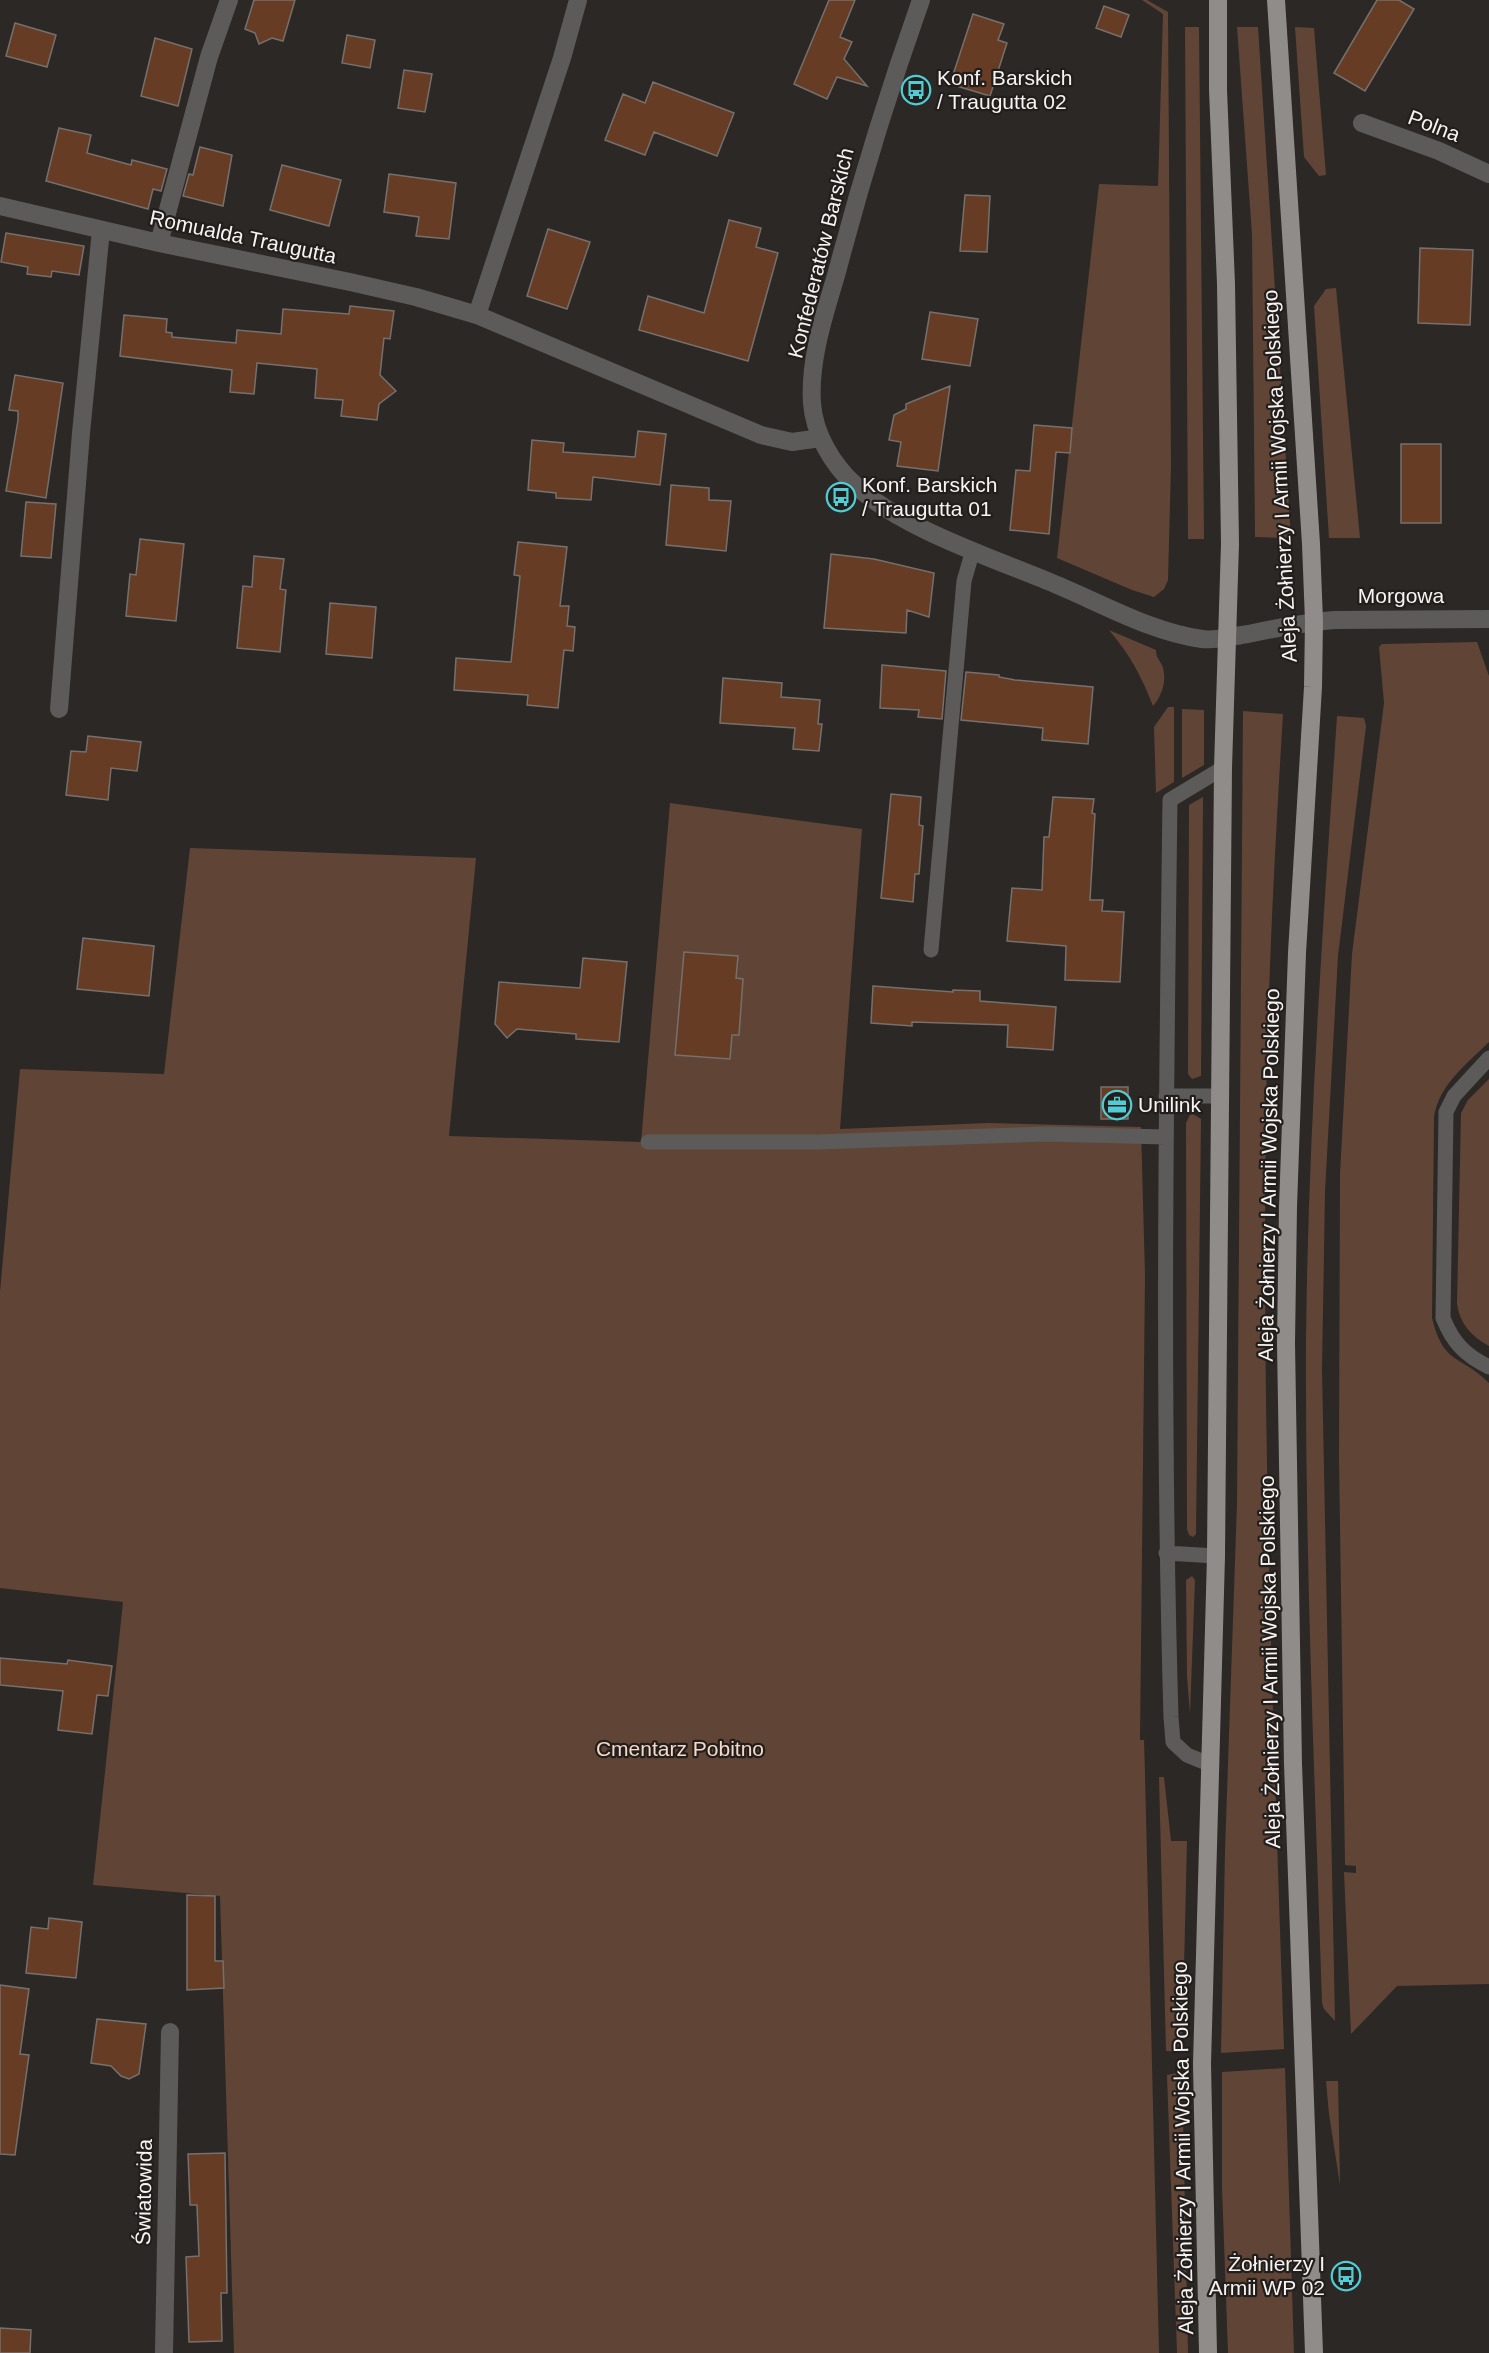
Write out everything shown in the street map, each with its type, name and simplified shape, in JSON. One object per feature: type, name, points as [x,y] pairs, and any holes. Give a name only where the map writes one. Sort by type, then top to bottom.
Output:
[{"type":"main road","name":"Aleja Żołnierzy I Armii Wojska Polskiego","points":[[1208,2353],[1202,2064],[1216,1556],[1223,768],[1230,522],[1227,308],[1218,90],[1218,0]]},
{"type":"main road","name":"Aleja Żołnierzy I Armii Wojska Polskiego","points":[[1276,0],[1314,621],[1313,687],[1296,965],[1286,1343],[1293,1764],[1314,2353]]},
{"type":"street","points":[[159,243],[209,57],[229,0]]},
{"type":"street","points":[[477,315],[562,58],[578,0]]},
{"type":"street","name":"Konfederatów Barskich","points":[[921,0],[870,148],[823,322],[813,370],[812,392],[813,415],[821,438],[842,471],[864,492],[894,513],[934,533],[1148,624],[1198,638],[1228,637],[1314,621]]},
{"type":"street","name":"Polna","points":[[1362,123],[1439,151],[1489,174]]},
{"type":"street","name":"Romualda Traugutta","points":[[0,206],[159,243],[416,297],[477,315],[761,435],[792,442],[821,438]]},
{"type":"street","points":[[59,709],[81,433],[101,230]]},
{"type":"street","name":"Morgowa","points":[[1314,621],[1489,619]]},
{"type":"street","name":"Światowida","points":[[164,2353],[170,2032]]},
{"type":"lane","points":[[931,950],[964,581],[973,550]]},
{"type":"lane","points":[[1209,1764],[1187,1755],[1173,1742],[1166,1553],[1166,1096],[1170,800],[1223,768]]},
{"type":"lane","points":[[1489,1058],[1454,1096],[1446,1112],[1443,1318],[1451,1338],[1473,1359],[1489,1367]]},
{"type":"lane","points":[[1166,1096],[1221,1096]]},
{"type":"lane","points":[[648,1142],[818,1142],[1046,1134],[1166,1137]]},
{"type":"lane","points":[[1166,1553],[1216,1556]]},
{"type":"green space","points":[[1142,0],[1147,0],[1168,12],[1171,466],[1168,580],[1164,589],[1154,597],[1057,558],[1099,184],[1158,186],[1163,14]]},
{"type":"green space","points":[[1185,27],[1199,27],[1204,539],[1188,539]]},
{"type":"green space","points":[[1237,27],[1258,27],[1291,538],[1255,537],[1252,234]]},
{"type":"green space","points":[[1295,27],[1314,28],[1326,175],[1319,176],[1304,157]]},
{"type":"green space","points":[[1336,288],[1360,538],[1329,538],[1314,306],[1326,289]]},
{"type":"green space","points":[[1109,630],[1156,650],[1163,668],[1164,684],[1153,706],[1134,666]]},
{"type":"green space","points":[[1477,642],[1489,676],[1489,1042],[1455,1075],[1442,1094],[1434,1117],[1432,1318],[1442,1344],[1448,1352],[1489,1383],[1489,1984],[1397,1986],[1351,2034],[1344,1872],[1356,1873],[1356,1866],[1345,1865],[1339,1457],[1340,1174],[1352,954],[1384,703],[1379,647],[1382,644]]},
{"type":"green space","points":[[1168,707],[1174,707],[1174,782],[1156,793],[1154,727]]},
{"type":"green space","points":[[1182,709],[1204,710],[1204,765],[1182,778]]},
{"type":"green space","points":[[1243,711],[1283,714],[1268,1013],[1265,1304],[1269,1552],[1284,2049],[1221,2053],[1225,1851],[1237,1503]]},
{"type":"green space","points":[[1337,716],[1364,718],[1366,726],[1338,956],[1325,1191],[1322,1370],[1335,2021],[1324,2009],[1322,2003],[1309,1590],[1306,1343],[1313,1108]]},
{"type":"green space","points":[[1203,797],[1201,1076],[1192,1079],[1188,1074],[1189,805]]},
{"type":"green space","name":"Cmentarz Pobitno","points":[[670,803],[862,829],[840,1129],[989,1123],[1141,1127],[1145,1276],[1140,1740],[1144,1740],[1159,2353],[234,2353],[220,1896],[93,1885],[123,1602],[0,1588],[0,1292],[20,1069],[164,1074],[190,848],[476,858],[449,1136],[641,1142]]},
{"type":"green space","points":[[1489,1079],[1489,1346],[1467,1329],[1457,1304],[1461,1113],[1468,1100]]},
{"type":"green space","points":[[1193,1114],[1201,1119],[1196,1534],[1193,1537],[1189,1535],[1187,1529],[1186,1123]]},
{"type":"green space","points":[[1192,1576],[1195,1580],[1190,1714],[1187,1676],[1186,1580]]},
{"type":"green space","points":[[1159,1777],[1164,1777],[1171,1841],[1187,1841],[1182,2052],[1166,2051]]},
{"type":"green space","points":[[1285,2068],[1294,2353],[1228,2353],[1222,2187],[1222,2072]]},
{"type":"green space","points":[[1182,2072],[1188,2353],[1177,2353],[1167,2075]]},
{"type":"green space","points":[[1326,2081],[1338,2081],[1340,2185],[1329,2114]]},
{"type":"building","points":[[254,0],[295,0],[283,41],[272,38],[259,44],[255,33],[245,29]]},
{"type":"building","points":[[829,0],[855,0],[840,37],[852,42],[844,59],[867,86],[837,77],[827,99],[794,84]]},
{"type":"building","points":[[1377,0],[1399,0],[1414,9],[1365,91],[1334,73]]},
{"type":"building","points":[[1104,6],[1129,15],[1121,37],[1096,28]]},
{"type":"building","points":[[973,14],[1004,24],[998,40],[1007,43],[990,96],[950,84]]},
{"type":"building","points":[[15,23],[56,35],[47,67],[6,56]]},
{"type":"building","points":[[347,35],[375,40],[370,68],[342,63]]},
{"type":"building","points":[[155,38],[192,49],[178,106],[141,96]]},
{"type":"building","points":[[404,70],[432,74],[425,112],[398,108]]},
{"type":"building","points":[[653,82],[734,113],[717,156],[654,132],[645,155],[605,140],[623,94],[645,103]]},
{"type":"building","points":[[59,128],[91,135],[87,153],[131,165],[132,160],[167,169],[161,191],[153,189],[148,209],[46,181]]},
{"type":"building","points":[[200,147],[232,155],[223,206],[183,196],[189,174],[193,175]]},
{"type":"building","points":[[282,165],[341,180],[329,226],[270,210]]},
{"type":"building","points":[[389,174],[456,183],[449,239],[416,236],[419,217],[384,212]]},
{"type":"building","points":[[965,195],[990,196],[987,252],[960,251]]},
{"type":"building","points":[[729,220],[761,228],[756,247],[778,253],[748,361],[639,330],[648,296],[704,313]]},
{"type":"building","points":[[548,229],[590,242],[567,309],[527,296]]},
{"type":"building","points":[[6,233],[84,246],[79,275],[52,271],[51,277],[27,274],[28,267],[1,262]]},
{"type":"building","points":[[1420,248],[1473,250],[1470,325],[1418,323]]},
{"type":"building","points":[[350,306],[394,311],[390,339],[384,338],[380,375],[396,391],[379,404],[377,420],[341,416],[343,400],[315,398],[317,369],[257,363],[254,394],[230,392],[232,370],[120,356],[124,315],[167,319],[166,332],[172,333],[172,337],[236,343],[237,330],[281,334],[283,309],[349,314]]},
{"type":"building","points":[[930,312],[978,319],[970,366],[922,359]]},
{"type":"building","points":[[15,375],[63,383],[46,498],[6,491],[18,420],[18,411],[9,410]]},
{"type":"building","points":[[950,386],[938,471],[897,466],[901,442],[889,440],[894,415],[906,409],[906,404]]},
{"type":"building","points":[[1034,425],[1072,428],[1070,453],[1056,452],[1049,534],[1010,530],[1016,470],[1030,471]]},
{"type":"building","points":[[638,431],[666,434],[660,485],[593,477],[591,500],[556,498],[556,493],[528,490],[532,440],[564,443],[563,452],[635,457]]},
{"type":"building","points":[[1401,444],[1441,444],[1441,523],[1401,523]]},
{"type":"building","points":[[671,485],[709,488],[709,500],[731,501],[726,551],[666,545]]},
{"type":"building","points":[[26,502],[56,504],[51,558],[21,556]]},
{"type":"building","points":[[140,539],[184,544],[176,621],[126,616],[130,574],[136,575]]},
{"type":"building","points":[[518,542],[567,547],[560,606],[569,606],[567,626],[575,627],[573,651],[564,650],[558,708],[527,705],[528,695],[454,690],[456,658],[511,662],[520,576],[514,575]]},
{"type":"building","points":[[831,554],[874,559],[934,573],[929,617],[907,610],[906,633],[824,628]]},
{"type":"building","points":[[254,556],[284,559],[280,589],[286,590],[280,652],[237,648],[243,586],[252,587]]},
{"type":"building","points":[[330,603],[376,607],[372,658],[326,654]]},
{"type":"building","points":[[882,665],[946,671],[942,719],[918,717],[919,710],[880,708]]},
{"type":"building","points":[[966,672],[999,675],[999,677],[1015,680],[1093,687],[1088,744],[1042,740],[1043,728],[961,720]]},
{"type":"building","points":[[723,678],[782,683],[781,697],[820,700],[818,724],[822,724],[819,751],[793,749],[795,728],[720,723]]},
{"type":"building","points":[[88,736],[141,742],[137,771],[111,768],[108,800],[66,795],[71,751],[86,752]]},
{"type":"building","points":[[891,794],[921,797],[919,825],[923,826],[919,874],[915,874],[913,902],[881,898]]},
{"type":"building","points":[[1053,797],[1094,799],[1090,900],[1103,900],[1102,911],[1124,912],[1120,982],[1065,980],[1066,946],[1007,941],[1012,888],[1042,890],[1044,837],[1049,837]]},
{"type":"building","points":[[83,938],[154,946],[149,996],[77,989]]},
{"type":"building","points":[[684,952],[738,956],[736,978],[743,979],[739,1035],[732,1035],[730,1059],[675,1055]]},
{"type":"building","points":[[583,958],[627,962],[619,1042],[576,1039],[576,1034],[517,1029],[507,1038],[495,1024],[499,982],[580,988]]},
{"type":"building","points":[[873,986],[953,992],[953,990],[980,991],[980,1001],[1056,1007],[1053,1050],[1007,1047],[1008,1025],[912,1022],[912,1026],[871,1023]]},
{"type":"building","points":[[1101,1087],[1128,1087],[1128,1119],[1101,1119]]},
{"type":"building","points":[[0,1658],[67,1664],[68,1660],[112,1666],[108,1696],[97,1695],[92,1734],[58,1730],[63,1691],[0,1685]]},
{"type":"building","points":[[187,1895],[215,1896],[215,1961],[223,1961],[224,1988],[187,1990]]},
{"type":"building","points":[[49,1918],[82,1922],[76,1978],[26,1973],[31,1927],[48,1929]]},
{"type":"building","points":[[0,1985],[29,1989],[20,2054],[29,2055],[15,2155],[0,2154]]},
{"type":"building","points":[[97,2019],[146,2024],[139,2074],[129,2079],[121,2076],[111,2066],[91,2063]]},
{"type":"building","points":[[225,2153],[227,2293],[221,2293],[222,2341],[189,2342],[186,2257],[199,2256],[197,2205],[190,2205],[188,2154]]},
{"type":"building","points":[[0,2328],[31,2330],[30,2353],[0,2353]]},
{"type":"place","name":"Konf. Barskich / Traugutta 02","points":[[916,90]]},
{"type":"place","name":"Konf. Barskich / Traugutta 01","points":[[841,497]]},
{"type":"place","name":"Unilink","points":[[1117,1105]]},
{"type":"place","name":"Żołnierzy I Armii WP 02","points":[[1346,2276]]}]
